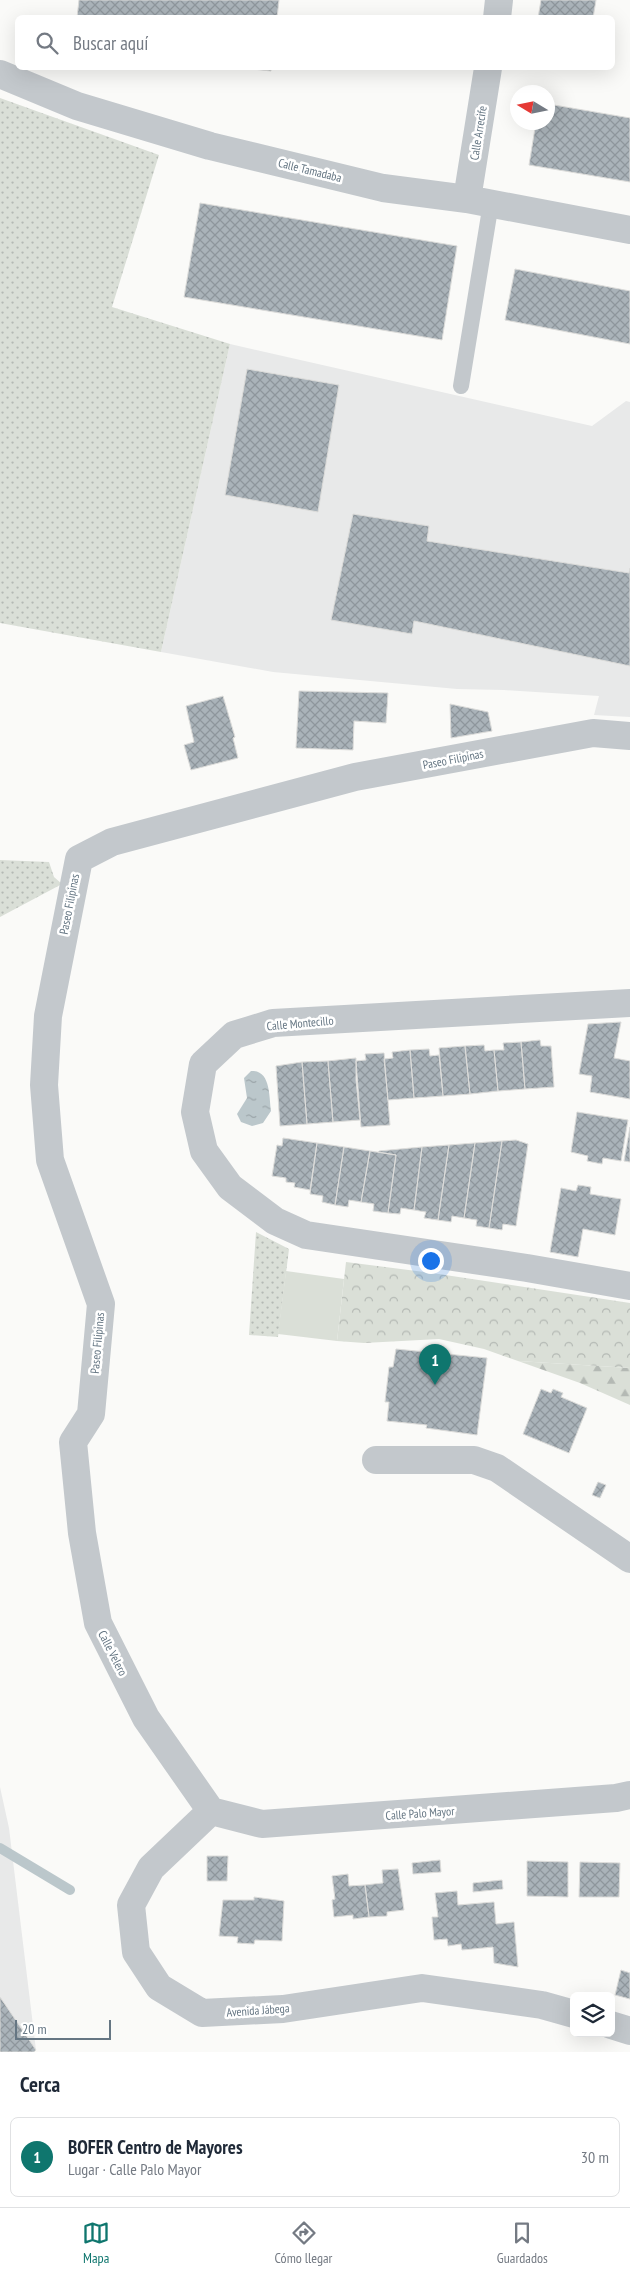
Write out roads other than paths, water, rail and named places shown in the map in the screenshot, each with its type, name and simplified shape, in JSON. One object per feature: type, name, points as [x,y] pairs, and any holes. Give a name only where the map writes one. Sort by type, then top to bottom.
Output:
[{"type":"street","points":[[496,15],[499,0]]},
{"type":"street","name":"Calle Arrecife","points":[[479,201],[488,70]]},
{"type":"street","name":"Calle Tamadaba","points":[[0,74],[77,106],[210,146],[383,188],[479,201],[630,230]]},
{"type":"street","name":"Paseo Filipinas","points":[[73,1442],[91,1414],[101,1304],[50,1160],[44,1085],[48,1016],[78,859],[112,842],[355,778],[593,733],[630,736]]},
{"type":"street","name":"Calle Montecillo","points":[[630,1002],[273,1024],[234,1035],[203,1064],[194,1112],[204,1151],[230,1187],[275,1221],[306,1235],[527,1268],[630,1286]]},
{"type":"street","name":"Calle Velero","points":[[73,1442],[82,1533],[98,1623],[146,1718],[210,1810]]},
{"type":"street","points":[[376,1460],[474,1460],[498,1468],[630,1559]]},
{"type":"street","name":"Calle Palo Mayor","points":[[210,1810],[262,1824],[616,1798],[630,1795]]},
{"type":"street","name":"Avenida Jábega","points":[[210,1810],[151,1868],[131,1905],[136,1952],[159,1987],[202,2013],[283,2009],[422,1988],[542,2005],[570,2013]]},
{"type":"street","points":[[615,2026],[630,2031]]},
{"type":"lane","points":[[461,386],[479,201]]},
{"type":"water","points":[[251,1071],[258,1072],[266,1080],[271,1111],[263,1123],[252,1126],[241,1122],[237,1114],[247,1098],[244,1078]]},
{"type":"waterway","points":[[0,1848],[70,1890]]},
{"type":"place","name":"BOFER Centro de Mayores","points":[[435,1385]]}]
